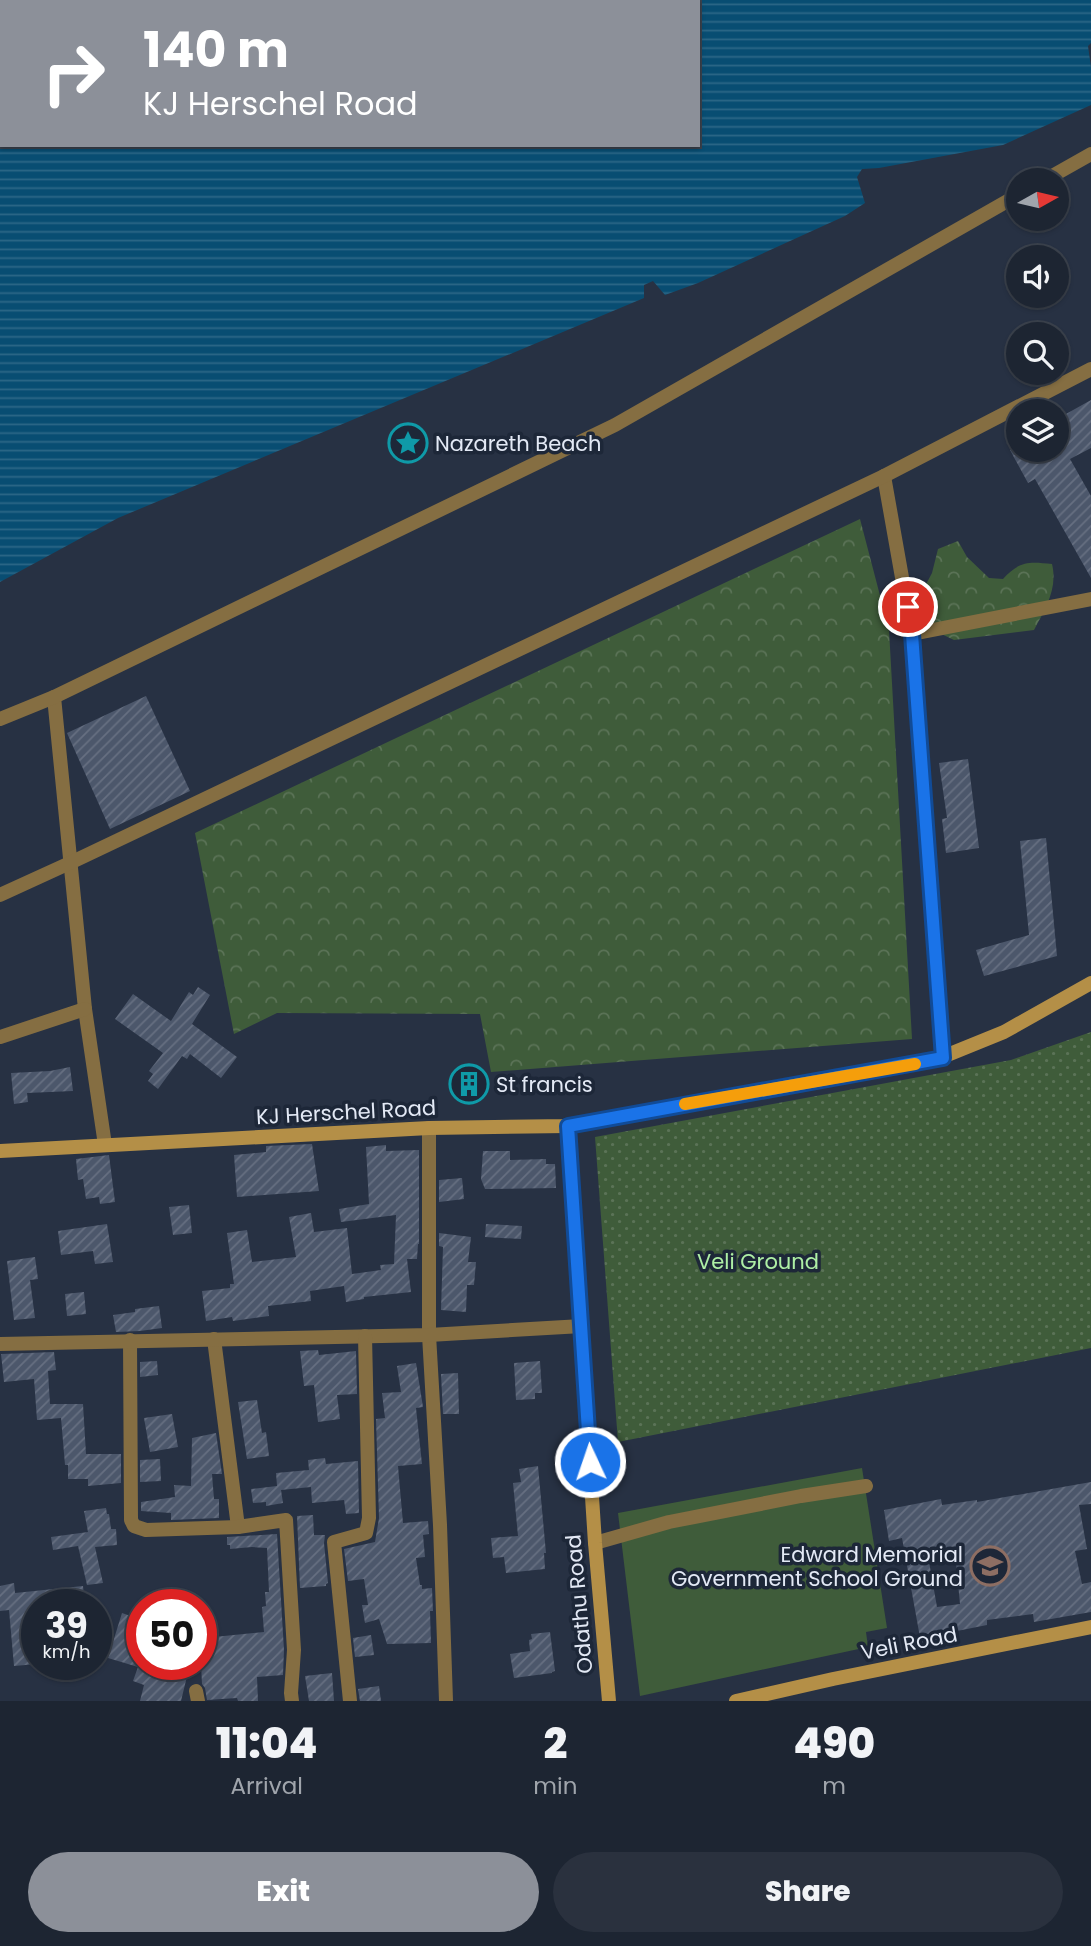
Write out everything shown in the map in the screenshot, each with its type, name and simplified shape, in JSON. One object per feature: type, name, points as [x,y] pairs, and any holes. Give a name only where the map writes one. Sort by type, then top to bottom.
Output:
[{"type":"main road","name":"KJ Herschel Road","points":[[0,1151],[429,1128],[568,1126],[943,1058],[1004,1032],[1091,983]]},
{"type":"main road","name":"Odathu Road","points":[[568,1126],[594,1543],[609,1701]]},
{"type":"main road","name":"Veli Road","points":[[736,1701],[1091,1627]]},
{"type":"street","points":[[1066,168],[1091,154]]},
{"type":"street","points":[[0,719],[54,697],[615,425],[1006,202]]},
{"type":"street","points":[[0,894],[884,476],[1091,369]]},
{"type":"street","points":[[884,476],[912,634],[943,1058]]},
{"type":"street","points":[[912,634],[1091,599]]},
{"type":"street","points":[[54,697],[85,1009],[105,1145]]},
{"type":"street","points":[[0,1037],[85,1009]]},
{"type":"street","points":[[429,1128],[429,1335],[440,1525],[446,1701]]},
{"type":"street","points":[[0,1344],[429,1335],[582,1326]]},
{"type":"street","points":[[350,1701],[334,1542],[366,1532],[369,1518],[365,1336]]},
{"type":"street","points":[[214,1339],[238,1527]]},
{"type":"street","points":[[130,1340],[130,1513],[134,1526],[146,1530],[238,1527],[286,1520],[295,1650],[292,1701]]},
{"type":"street","points":[[594,1543],[669,1521],[866,1486]]},
{"type":"green space","points":[[860,519],[889,630],[912,1039],[491,1072],[480,1014],[277,1013],[234,1034],[195,833]]},
{"type":"green space","points":[[958,541],[967,557],[989,578],[1003,579],[1020,565],[1052,564],[1052,590],[1034,630],[954,640],[933,630],[923,607],[923,590],[932,573],[938,549]]},
{"type":"green space","name":"Veli Ground","points":[[1091,1032],[1091,1348],[618,1442],[595,1137],[1011,1060]]},
{"type":"green space","points":[[862,1468],[887,1628],[866,1632],[868,1647],[640,1696],[618,1513]]},
{"type":"water","points":[[700,0],[1091,0],[1091,43],[1088,46],[1091,105],[1003,145],[862,169],[857,177],[865,203],[845,216],[698,283],[665,295],[653,281],[644,285],[644,298],[118,518],[0,582],[0,147],[700,147]]},
{"type":"building","points":[[1091,400],[1091,448],[1070,459],[1091,496],[1091,578],[1035,479],[1028,483],[1017,462],[1069,462],[1069,412]]},
{"type":"building","points":[[146,696],[190,791],[110,829],[67,733]]},
{"type":"building","points":[[968,759],[979,848],[946,853],[942,819],[947,818],[939,763]]},
{"type":"building","points":[[1046,838],[1057,956],[984,976],[976,950],[1029,935],[1020,841]]},
{"type":"building","points":[[198,987],[210,995],[192,1024],[237,1057],[221,1078],[190,1054],[187,1059],[182,1056],[158,1089],[148,1081],[153,1074],[149,1071],[163,1053],[115,1019],[133,994],[171,1021],[189,992],[193,995]]},
{"type":"building","points":[[70,1067],[73,1091],[27,1093],[28,1102],[14,1104],[11,1073]]},
{"type":"building","name":"St francis","points":[[475,1073],[478,1094],[463,1096],[461,1074]]},
{"type":"building","points":[[312,1144],[319,1191],[237,1197],[234,1155],[266,1152],[266,1146]]},
{"type":"building","points":[[386,1145],[386,1151],[419,1150],[419,1244],[417,1259],[407,1259],[411,1292],[364,1297],[346,1302],[344,1286],[310,1291],[311,1301],[268,1306],[269,1316],[233,1321],[232,1317],[206,1321],[202,1291],[230,1288],[230,1284],[234,1284],[227,1233],[247,1230],[252,1262],[296,1257],[289,1217],[311,1213],[314,1232],[347,1228],[352,1274],[381,1270],[380,1265],[394,1264],[396,1215],[341,1222],[339,1209],[369,1204],[366,1147]]},
{"type":"building","points":[[483,1151],[510,1151],[510,1160],[546,1159],[546,1164],[555,1164],[556,1188],[485,1189],[481,1179]]},
{"type":"building","points":[[109,1155],[115,1202],[100,1204],[99,1197],[86,1199],[83,1179],[78,1180],[76,1159]]},
{"type":"building","points":[[462,1178],[464,1199],[439,1202],[439,1180]]},
{"type":"building","points":[[189,1205],[192,1233],[173,1235],[169,1207]]},
{"type":"building","points":[[107,1224],[113,1262],[95,1264],[93,1251],[61,1255],[58,1231]]},
{"type":"building","points":[[486,1224],[522,1226],[521,1239],[485,1237]]},
{"type":"building","points":[[439,1233],[471,1237],[468,1262],[476,1262],[474,1285],[467,1285],[466,1312],[441,1310],[443,1247],[439,1246]]},
{"type":"building","points":[[35,1257],[38,1279],[30,1280],[35,1318],[14,1320],[7,1261]]},
{"type":"building","points":[[84,1292],[86,1314],[67,1316],[65,1294]]},
{"type":"building","points":[[159,1306],[162,1328],[116,1332],[113,1315]]},
{"type":"building","points":[[318,1350],[319,1355],[356,1351],[357,1394],[337,1395],[340,1419],[318,1422],[314,1385],[304,1386],[300,1351]]},
{"type":"building","points":[[54,1352],[56,1370],[48,1371],[50,1404],[83,1404],[86,1454],[121,1454],[121,1483],[88,1486],[88,1479],[68,1479],[61,1418],[37,1420],[34,1379],[4,1382],[1,1354]]},
{"type":"building","points":[[157,1361],[158,1375],[140,1377],[140,1362]]},
{"type":"building","points":[[540,1361],[542,1393],[535,1393],[535,1399],[516,1400],[514,1363]]},
{"type":"building","points":[[416,1363],[423,1407],[416,1408],[422,1464],[398,1466],[403,1523],[428,1521],[429,1534],[423,1535],[425,1557],[416,1558],[422,1589],[432,1588],[431,1643],[387,1644],[379,1619],[365,1623],[362,1605],[368,1605],[364,1579],[348,1581],[344,1549],[375,1542],[379,1518],[376,1419],[385,1418],[382,1393],[401,1392],[397,1366]]},
{"type":"building","points":[[458,1373],[459,1414],[443,1414],[441,1374]]},
{"type":"building","points":[[257,1400],[269,1456],[247,1459],[238,1402]]},
{"type":"building","points":[[172,1414],[178,1447],[150,1452],[144,1418]]},
{"type":"building","points":[[216,1433],[222,1474],[212,1474],[214,1499],[219,1499],[219,1518],[171,1520],[171,1513],[141,1511],[141,1502],[175,1497],[174,1485],[191,1486],[192,1438]]},
{"type":"building","points":[[325,1458],[326,1464],[358,1461],[359,1513],[346,1514],[344,1500],[312,1503],[311,1487],[281,1490],[283,1503],[266,1506],[266,1502],[253,1503],[251,1489],[277,1486],[276,1473],[309,1470],[308,1460]]},
{"type":"building","points":[[160,1459],[161,1481],[140,1482],[140,1460]]},
{"type":"building","points":[[538,1466],[545,1569],[506,1573],[504,1557],[493,1558],[491,1538],[518,1536],[513,1483],[521,1482],[519,1469]]},
{"type":"building","points":[[1091,1482],[1091,1504],[1079,1505],[1087,1549],[1075,1551],[1082,1584],[1091,1582],[1091,1612],[1034,1622],[1033,1614],[987,1620],[987,1625],[942,1634],[942,1639],[921,1643],[902,1538],[889,1541],[884,1510],[941,1499],[942,1505],[977,1502]],"holes":[[[955,1553],[960,1604],[937,1607],[928,1556]]]},
{"type":"building","points":[[106,1508],[111,1529],[116,1529],[117,1545],[95,1547],[103,1583],[87,1585],[78,1546],[53,1550],[51,1537],[88,1532],[84,1511]]},
{"type":"building","points":[[313,1515],[314,1535],[325,1535],[328,1583],[326,1586],[300,1588],[297,1516]]},
{"type":"building","points":[[277,1534],[283,1675],[257,1677],[258,1701],[238,1701],[237,1698],[207,1700],[202,1684],[202,1680],[217,1680],[217,1637],[264,1632],[262,1607],[266,1606],[265,1592],[269,1592],[267,1548],[230,1549],[227,1537]]},
{"type":"building","points":[[14,1583],[15,1593],[21,1592],[21,1665],[14,1666],[9,1610],[0,1611],[0,1586]]},
{"type":"building","points":[[83,1586],[83,1589],[54,1589]]},
{"type":"building","points":[[122,1613],[126,1614],[126,1663],[112,1659],[112,1645]]},
{"type":"building","points":[[550,1632],[555,1671],[514,1678],[510,1654],[530,1651],[531,1634]]},
{"type":"building","points":[[371,1635],[374,1655],[355,1657],[353,1638]]},
{"type":"building","points":[[332,1673],[334,1701],[309,1701],[305,1676]]},
{"type":"building","points":[[186,1680],[181,1701],[140,1701],[144,1685],[133,1681]]},
{"type":"building","points":[[379,1686],[381,1701],[360,1701],[358,1689]]},
{"type":"slow traffic","points":[[685,1104],[915,1064]]},
{"type":"place","name":"Nazareth Beach","points":[[408,443]]},
{"type":"place","name":"St francis","points":[[469,1084]]},
{"type":"place","name":"Edward Memorial Government School Ground","points":[[990,1566]]},
{"type":"route","points":[[590,1462],[568,1126],[943,1058],[908,607]]}]
